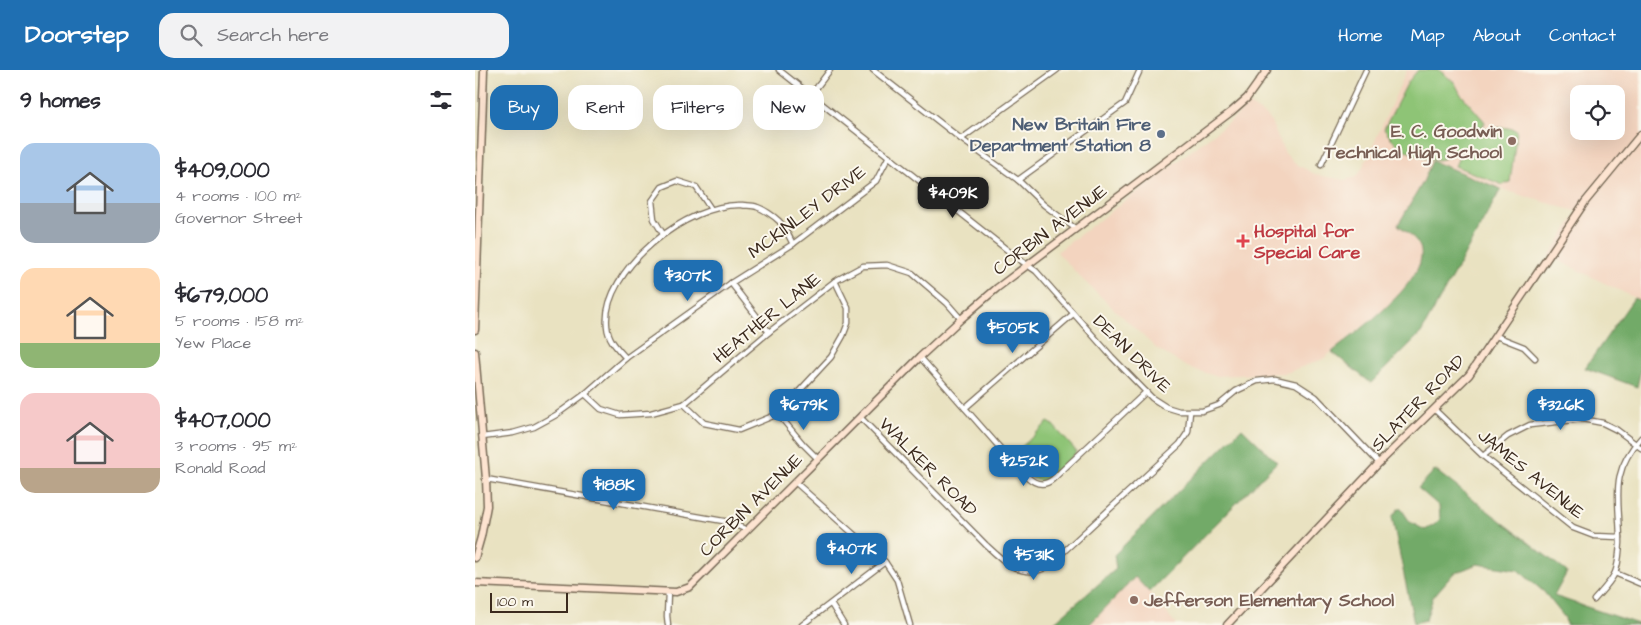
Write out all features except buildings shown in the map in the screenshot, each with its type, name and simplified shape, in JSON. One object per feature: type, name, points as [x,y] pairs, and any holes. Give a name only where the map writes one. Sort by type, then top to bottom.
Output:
[{"type":"main road","points":[[475,330],[484,70]]},
{"type":"main road","name":"CORBIN AVENUE","points":[[475,583],[668,592],[681,591],[690,587],[920,357],[961,319],[1028,265],[1231,112],[1247,98],[1267,70]]},
{"type":"main road","name":"SLATER ROAD","points":[[1227,625],[1379,463],[1469,375],[1589,197],[1641,134]]},
{"type":"main road","points":[[475,352],[487,506],[475,558]]},
{"type":"street","name":"DEAN DRIVE","points":[[779,70],[798,85]]},
{"type":"street","points":[[819,85],[830,70]]},
{"type":"street","points":[[873,70],[961,139],[1018,180],[1076,229]]},
{"type":"street","points":[[1018,180],[1125,103],[1140,70]]},
{"type":"street","points":[[1321,165],[1366,70]]},
{"type":"street","points":[[961,139],[1055,71]]},
{"type":"street","name":"DEAN DRIVE","points":[[824,105],[1037,271],[1073,314],[1152,398],[1166,407],[1179,411],[1202,411],[1215,407],[1236,391],[1257,381],[1275,379],[1296,384],[1316,398],[1379,463]]},
{"type":"street","name":"MCKINLEY DRIVE","points":[[480,433],[513,434],[534,427],[556,415],[585,394],[626,358],[731,283],[793,244],[876,181],[889,156]]},
{"type":"street","points":[[663,234],[654,219],[652,202],[662,187],[677,181],[696,187],[711,209]]},
{"type":"street","points":[[626,358],[613,344],[607,328],[607,308],[614,289],[635,261],[663,234],[711,209],[732,205],[756,206],[779,221],[793,244]]},
{"type":"street","name":"HEATHER LANE","points":[[585,394],[601,409],[619,415],[651,413],[684,404],[769,332],[835,281],[863,266],[887,266],[912,273],[947,303],[961,319]]},
{"type":"street","points":[[684,404],[704,423],[739,430],[778,414],[831,358],[843,336],[848,322],[849,308],[835,281]]},
{"type":"street","points":[[731,283],[769,332]]},
{"type":"street","points":[[965,408],[1073,314]]},
{"type":"street","points":[[1497,336],[1524,347],[1535,358]]},
{"type":"street","points":[[920,357],[1023,474],[1035,482],[1045,484],[1053,479],[1146,392]]},
{"type":"street","name":"JAMES AVENUE","points":[[1435,410],[1483,456],[1573,528],[1594,536],[1620,537]]},
{"type":"street","name":"WALKER ROAD","points":[[860,418],[1006,564],[1019,570],[1029,571],[1047,567],[1180,444],[1187,432],[1190,412]]},
{"type":"street","points":[[778,414],[818,459]]},
{"type":"street","points":[[1483,456],[1508,436],[1530,425],[1582,419],[1603,423],[1617,430],[1641,448]]},
{"type":"street","points":[[1594,600],[1615,573],[1620,537],[1619,474],[1624,462],[1641,438]]},
{"type":"street","points":[[486,478],[729,522],[747,530]]},
{"type":"street","points":[[795,482],[885,562],[897,580],[910,625]]},
{"type":"street","points":[[801,625],[885,562]]},
{"type":"street","points":[[1615,573],[1641,584]]},
{"type":"street","points":[[668,592],[668,625]]},
{"type":"street","points":[[831,604],[844,625]]},
{"type":"shaded area","name":"Hospital for Special Care","points":[[1407,70],[1641,70],[1641,301],[1549,256],[1578,212],[1501,189],[1432,161],[1423,182],[1399,225],[1420,248],[1421,262],[1411,280],[1391,303],[1323,359],[1286,373],[1215,376],[1187,367],[1157,349],[1083,280],[1057,252],[1228,123],[1249,105],[1269,118],[1285,153],[1294,163],[1317,175],[1344,180],[1357,177]]},
{"type":"shaded area","name":"Jefferson Elementary School","points":[[1136,577],[1177,625],[1089,625],[1104,609]]},
{"type":"green space","points":[[1418,70],[1439,70],[1455,83],[1460,93],[1485,122],[1477,134],[1497,127],[1517,130],[1510,182],[1503,185],[1455,166],[1463,148],[1448,157],[1433,160],[1403,149],[1389,136],[1384,129],[1408,82]]},
{"type":"green space","points":[[1432,161],[1501,189],[1421,333],[1371,383],[1332,352],[1388,305],[1403,290],[1414,275],[1421,260],[1420,247],[1398,225],[1423,182]]},
{"type":"green space","points":[[1634,298],[1641,301],[1641,369],[1637,387],[1585,368]]},
{"type":"green space","points":[[1048,422],[1076,451],[1051,477],[1042,482],[1032,478],[1013,456]]},
{"type":"green space","points":[[1242,428],[1277,462],[1149,592],[1135,577],[1089,625],[1051,625],[1116,569],[1114,555]]},
{"type":"green space","points":[[1435,470],[1567,572],[1554,596],[1641,625],[1566,625],[1565,618],[1544,592],[1518,570],[1477,564],[1453,574],[1433,597],[1426,620],[1414,623],[1392,517],[1400,507],[1410,522],[1425,530],[1440,519],[1439,506],[1418,488]]},
{"type":"place","name":"New Britain Fire Department Station 8","points":[[1161,134]]},
{"type":"place","name":"E. C. Goodwin Technical High School","points":[[1512,141]]},
{"type":"place","name":"Hospital for Special Care","points":[[1243,241]]},
{"type":"place","name":"Jefferson Elementary School","points":[[1134,600]]}]
